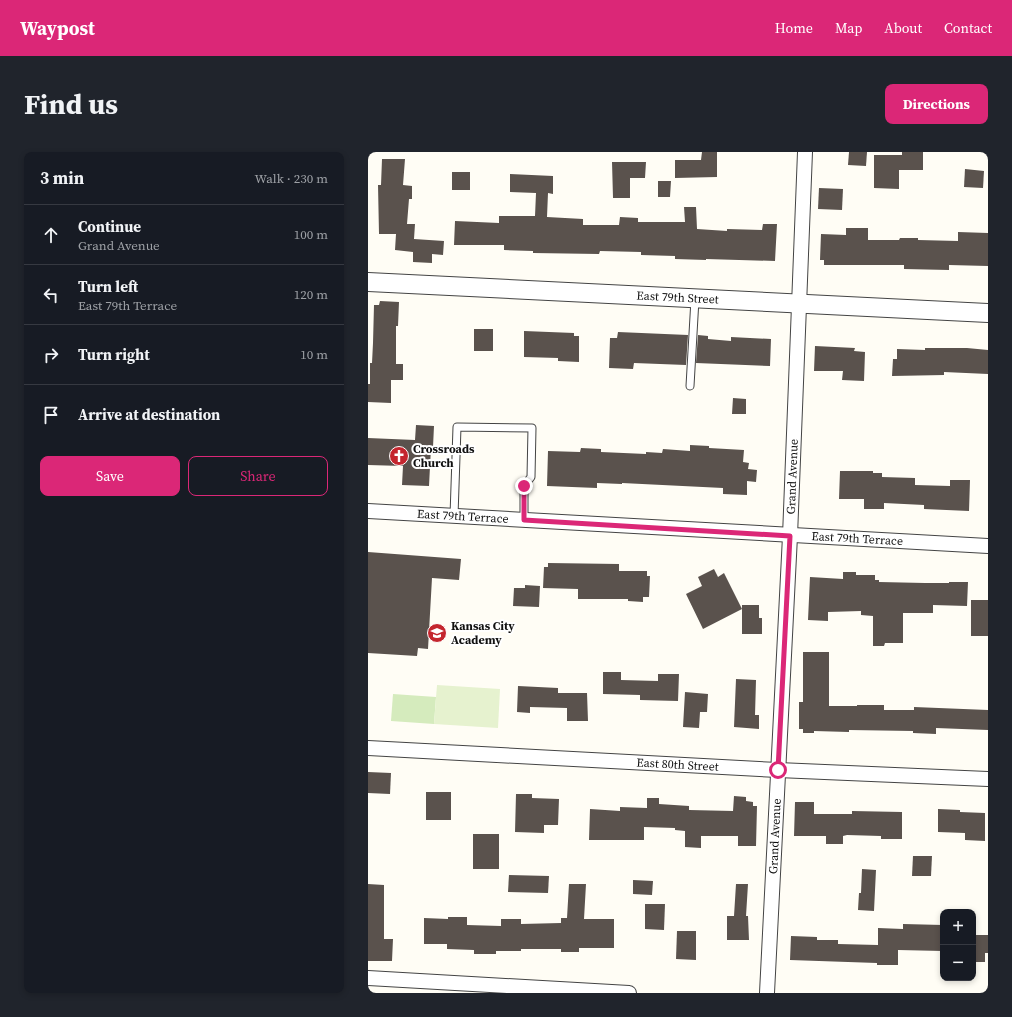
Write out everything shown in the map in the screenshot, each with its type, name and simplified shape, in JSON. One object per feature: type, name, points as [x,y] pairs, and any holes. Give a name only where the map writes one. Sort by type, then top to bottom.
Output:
[{"type":"street","name":"Grand Avenue","points":[[767,993],[790,536],[805,152]]},
{"type":"street","name":"East 79th Street","points":[[368,282],[988,312]]},
{"type":"street","name":"East 79th Terrace","points":[[368,511],[988,546]]},
{"type":"street","name":"East 80th Street","points":[[368,748],[988,780]]},
{"type":"street","points":[[368,978],[629,993]]},
{"type":"lane","points":[[690,386],[695,298]]},
{"type":"lane","points":[[454,516],[457,427],[532,428],[531,478],[524,486],[524,520]]},
{"type":"green space","points":[[437,685],[500,689],[498,728],[434,724]]},
{"type":"green space","points":[[393,694],[436,697],[434,724],[391,721]]},
{"type":"building","points":[[702,152],[717,152],[717,177],[675,178],[675,160],[701,160]]},
{"type":"building","points":[[849,152],[867,152],[866,166],[848,165]]},
{"type":"building","points":[[902,152],[923,152],[923,170],[899,170],[899,189],[874,188],[874,155],[902,155]]},
{"type":"building","points":[[382,159],[405,159],[403,185],[412,186],[412,199],[409,199],[407,224],[415,224],[414,239],[444,241],[443,255],[432,254],[432,263],[413,262],[413,252],[395,250],[396,234],[379,234],[378,185],[381,185]]},
{"type":"building","points":[[612,162],[646,162],[645,178],[630,178],[630,198],[613,198]]},
{"type":"building","points":[[965,169],[984,171],[983,188],[964,187]]},
{"type":"building","points":[[452,172],[470,172],[470,190],[452,190]]},
{"type":"building","points":[[510,174],[553,176],[553,194],[548,193],[547,217],[583,219],[583,225],[619,225],[620,217],[638,218],[638,222],[685,222],[684,207],[696,207],[697,229],[727,231],[727,229],[762,230],[763,224],[777,224],[775,261],[675,259],[675,256],[641,255],[641,252],[600,251],[599,254],[533,253],[533,251],[504,250],[504,245],[454,245],[455,221],[499,223],[499,216],[535,216],[536,193],[510,192]]},
{"type":"building","points":[[658,181],[671,181],[670,197],[658,197]]},
{"type":"building","points":[[819,188],[843,189],[842,210],[818,209]]},
{"type":"building","points":[[846,228],[868,228],[868,240],[899,240],[900,238],[918,238],[918,240],[958,241],[958,232],[988,233],[988,266],[949,265],[949,270],[904,269],[904,265],[824,265],[824,260],[820,260],[821,234],[846,235]]},
{"type":"building","points":[[380,301],[399,302],[398,326],[396,326],[396,364],[403,364],[403,380],[391,380],[391,403],[368,402],[370,363],[372,363],[374,305],[379,305]]},
{"type":"building","points":[[474,329],[493,329],[493,351],[474,351]]},
{"type":"building","points":[[524,331],[574,333],[574,336],[579,336],[579,362],[558,361],[558,358],[524,357]]},
{"type":"building","points":[[618,332],[688,335],[686,365],[634,363],[633,369],[609,368],[610,338],[617,338]]},
{"type":"building","points":[[698,335],[708,336],[708,339],[731,341],[731,337],[771,339],[770,366],[696,363]]},
{"type":"building","points":[[815,346],[855,348],[854,351],[865,352],[864,381],[842,380],[843,371],[814,371]]},
{"type":"building","points":[[925,348],[967,348],[988,350],[988,374],[944,372],[944,375],[892,376],[893,359],[897,359],[897,349],[925,350]]},
{"type":"building","points":[[733,398],[746,399],[746,414],[732,414]]},
{"type":"building","name":"Crossroads Church","points":[[416,425],[434,426],[433,447],[431,447],[429,486],[402,485],[403,466],[368,465],[368,438],[415,440]]},
{"type":"building","points":[[690,445],[709,446],[709,448],[744,450],[743,462],[749,463],[748,469],[757,470],[756,482],[747,481],[747,495],[723,494],[723,488],[622,483],[597,483],[597,488],[547,486],[548,451],[580,452],[581,448],[601,449],[601,452],[646,454],[646,452],[662,453],[663,449],[690,451]]},
{"type":"building","points":[[840,471],[873,471],[873,473],[882,473],[882,477],[915,478],[915,485],[950,486],[950,480],[970,480],[969,511],[924,509],[924,505],[884,503],[884,509],[864,509],[864,499],[839,499]]},
{"type":"building","name":"Kansas City Academy","points":[[368,552],[461,559],[459,580],[432,578],[428,649],[418,648],[417,656],[368,653]]},
{"type":"building","points":[[548,563],[619,564],[619,571],[647,571],[647,576],[650,576],[649,597],[643,597],[643,602],[628,601],[628,599],[578,599],[578,589],[543,588],[544,567],[548,567]]},
{"type":"building","points":[[714,569],[718,577],[724,573],[742,609],[703,629],[686,594],[702,586],[698,577]]},
{"type":"building","points":[[843,572],[856,572],[856,575],[875,575],[875,580],[879,580],[879,582],[968,582],[967,606],[933,605],[933,613],[903,613],[903,643],[885,643],[884,646],[873,646],[873,616],[861,615],[861,611],[828,612],[828,621],[808,620],[810,577],[843,579]]},
{"type":"building","points":[[525,585],[540,586],[539,607],[513,606],[514,588],[525,588]]},
{"type":"building","points":[[971,600],[988,600],[988,636],[971,636]]},
{"type":"building","points":[[742,605],[759,605],[759,618],[762,618],[762,634],[742,634]]},
{"type":"building","points":[[803,652],[829,652],[829,706],[884,705],[884,710],[914,710],[914,707],[988,710],[988,730],[936,728],[936,734],[913,733],[913,731],[849,730],[849,732],[814,731],[814,733],[803,733],[803,729],[799,729],[799,702],[803,702]]},
{"type":"building","points":[[603,672],[621,672],[621,680],[658,681],[658,674],[679,674],[678,701],[640,700],[640,695],[603,694]]},
{"type":"building","points":[[736,679],[756,680],[755,715],[759,715],[759,729],[734,727]]},
{"type":"building","points":[[518,686],[558,688],[558,693],[587,693],[588,721],[567,721],[567,708],[530,707],[530,713],[517,712]]},
{"type":"building","points":[[685,692],[708,694],[707,712],[700,712],[699,728],[683,727]]},
{"type":"building","points":[[368,772],[391,773],[390,794],[368,793]]},
{"type":"building","points":[[426,792],[451,792],[451,820],[426,820]]},
{"type":"building","points":[[516,794],[532,794],[532,798],[559,799],[558,825],[544,825],[544,833],[515,832]]},
{"type":"building","points":[[734,796],[746,797],[746,801],[753,802],[753,806],[757,806],[756,846],[738,846],[738,836],[701,836],[701,848],[685,847],[685,831],[675,830],[675,828],[644,827],[644,840],[589,840],[590,809],[620,811],[620,807],[647,808],[647,798],[659,798],[659,804],[689,806],[689,810],[733,811]]},
{"type":"building","points":[[795,802],[814,802],[814,814],[852,814],[852,811],[902,812],[902,839],[881,839],[881,836],[847,835],[843,836],[843,844],[826,844],[826,836],[794,836]]},
{"type":"building","points":[[938,809],[985,813],[985,841],[965,840],[965,833],[938,832]]},
{"type":"building","points":[[473,834],[499,834],[499,869],[473,869]]},
{"type":"building","points":[[913,856],[932,856],[931,876],[912,876]]},
{"type":"building","points":[[862,869],[876,870],[874,911],[858,910],[859,893],[861,893]]},
{"type":"building","points":[[509,875],[549,876],[548,893],[508,892]]},
{"type":"building","points":[[633,880],[653,881],[652,895],[633,894]]},
{"type":"building","points":[[368,884],[384,885],[384,939],[393,939],[392,961],[368,961]]},
{"type":"building","points":[[569,884],[586,884],[584,919],[614,919],[614,948],[579,948],[579,952],[561,952],[561,949],[521,949],[521,951],[496,951],[496,954],[474,954],[474,950],[447,949],[447,944],[424,944],[424,918],[448,919],[448,917],[467,917],[467,925],[501,926],[501,919],[521,919],[521,924],[561,923],[561,918],[567,918]]},
{"type":"building","points":[[736,884],[748,884],[746,916],[748,916],[749,940],[727,940],[727,916],[734,916]]},
{"type":"building","points":[[645,904],[665,904],[664,930],[645,929]]},
{"type":"building","points":[[903,924],[940,925],[940,951],[898,950],[898,965],[790,960],[791,936],[817,937],[817,940],[838,940],[838,944],[878,945],[878,928],[903,929]]},
{"type":"building","points":[[677,931],[696,931],[696,960],[676,959]]},
{"type":"building","points":[[976,935],[988,935],[988,953],[985,953],[985,962],[976,962]]},
{"type":"place","name":"Crossroads Church","points":[[399,456]]},
{"type":"place","name":"Kansas City Academy","points":[[437,633]]},
{"type":"route","points":[[524,486],[524,520],[790,536],[778,770]]}]
